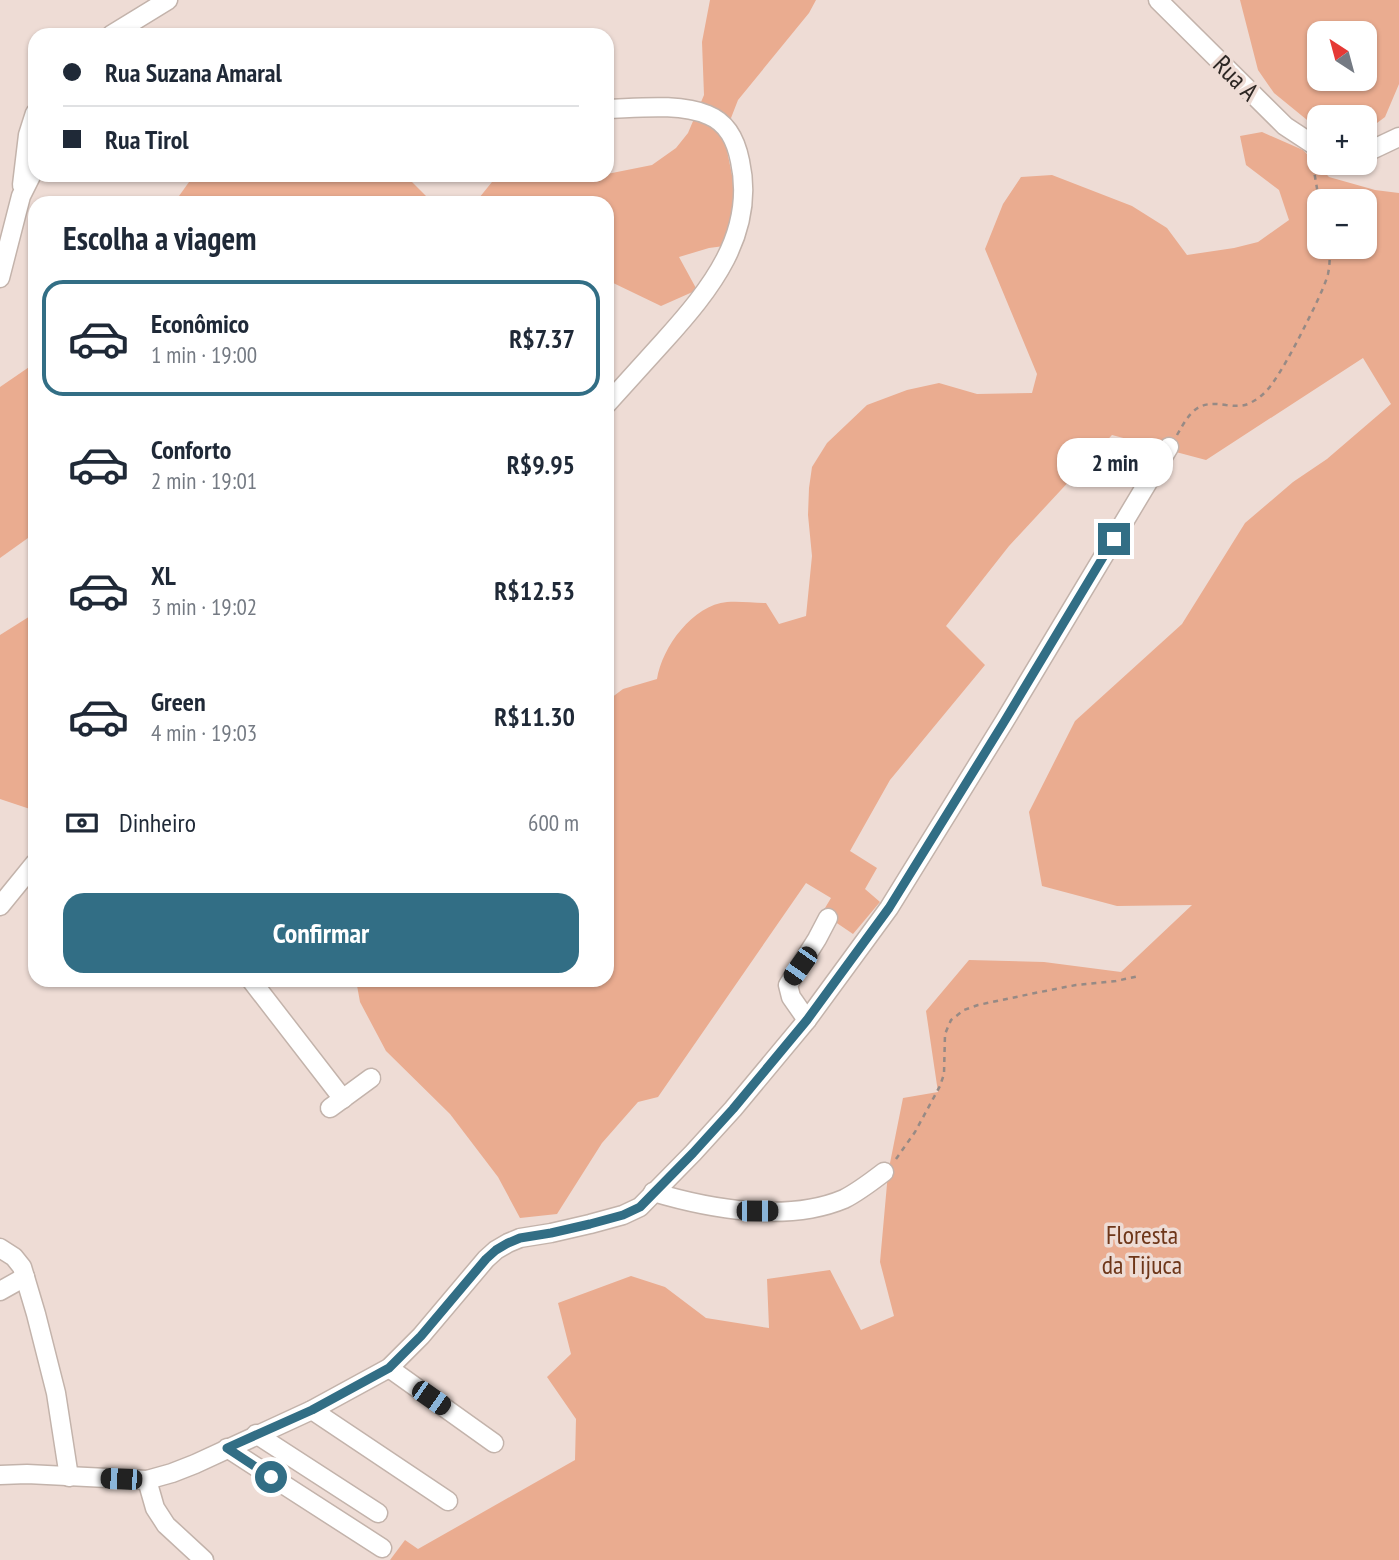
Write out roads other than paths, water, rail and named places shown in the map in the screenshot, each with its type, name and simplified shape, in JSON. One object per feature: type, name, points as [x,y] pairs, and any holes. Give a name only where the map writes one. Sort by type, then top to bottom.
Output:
[{"type":"street","points":[[122,28],[168,0]]},
{"type":"street","name":"Rua A","points":[[1158,0],[1285,126],[1307,141]]},
{"type":"street","points":[[614,109],[690,110],[723,122],[736,142],[744,190],[740,219],[721,269],[693,309],[614,396]]},
{"type":"street","points":[[0,278],[21,196],[28,135]]},
{"type":"street","points":[[1377,147],[1399,137]]},
{"type":"street","points":[[21,196],[28,182]]},
{"type":"street","points":[[0,1475],[147,1480],[172,1473],[312,1410],[389,1368],[421,1336],[486,1259],[508,1243],[623,1215],[640,1207],[733,1109],[807,1020],[895,898],[1169,447]]},
{"type":"street","points":[[0,906],[28,872]]},
{"type":"street","points":[[807,1020],[791,997],[788,985],[828,918]]},
{"type":"street","points":[[256,987],[336,1103],[371,1078]]},
{"type":"street","points":[[653,1192],[687,1202],[735,1210],[790,1210],[816,1207],[843,1199],[884,1172]]},
{"type":"street","points":[[0,1248],[22,1267],[56,1393],[69,1477]]},
{"type":"street","points":[[0,1291],[25,1277]]},
{"type":"street","points":[[389,1368],[494,1443]]},
{"type":"street","points":[[312,1410],[448,1501]]},
{"type":"street","points":[[256,1434],[378,1513]]},
{"type":"street","points":[[227,1448],[382,1548]]},
{"type":"street","points":[[147,1480],[155,1508],[166,1524],[204,1560]]},
{"type":"park label","name":"Floresta da Tijuca","points":[[1142,1250]]}]
